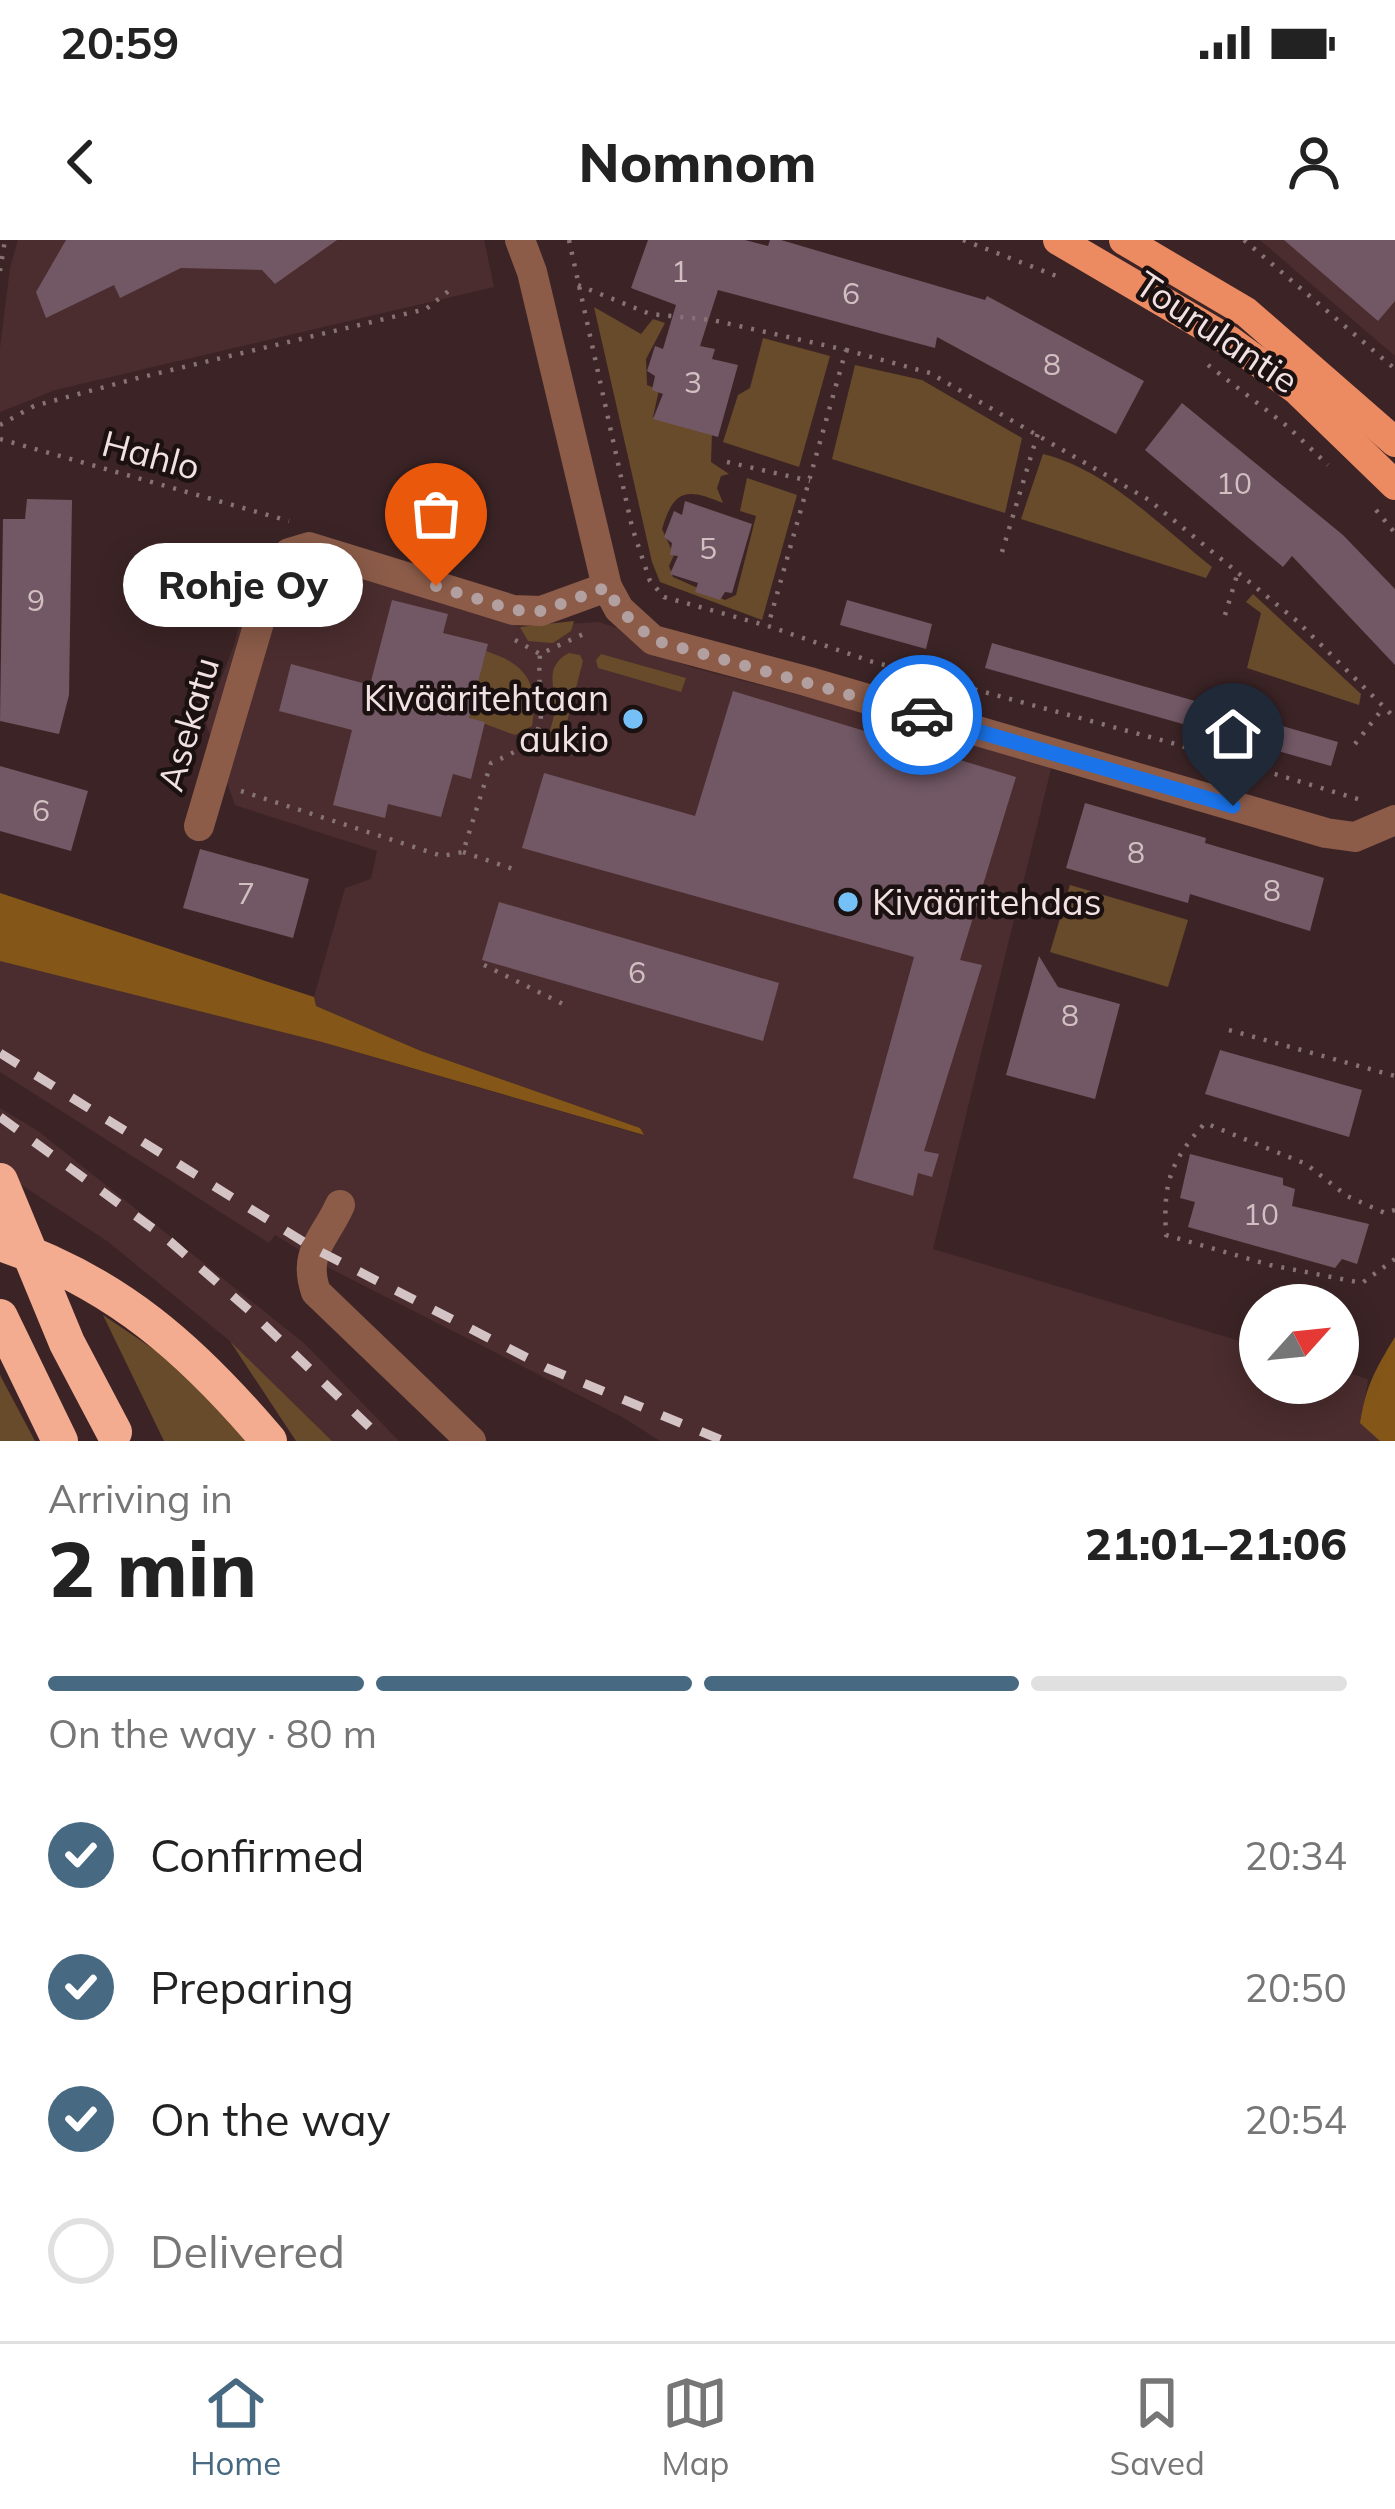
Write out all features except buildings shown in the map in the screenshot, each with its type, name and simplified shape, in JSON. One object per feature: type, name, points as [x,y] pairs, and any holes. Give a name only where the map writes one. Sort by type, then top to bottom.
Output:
[{"type":"highway","points":[[0,1180],[67,1342],[117,1436]]},
{"type":"highway","points":[[0,1243],[45,1258],[134,1309],[175,1340],[269,1441]]},
{"type":"highway","points":[[0,1317],[60,1441]]},
{"type":"main road","name":"Tourulantie","points":[[1058,240],[1230,341],[1297,390],[1384,496]]},
{"type":"main road","name":"Tourulantie","points":[[1124,240],[1246,312],[1395,442]]},
{"type":"street","points":[[527,249],[607,587],[619,609],[653,640],[806,680],[1326,833],[1355,836],[1386,810]]},
{"type":"street","name":"Asekatu","points":[[199,826],[276,565],[290,553],[309,547],[513,610],[542,611],[607,587]]},
{"type":"street","points":[[340,1204],[308,1271],[316,1292],[471,1441]]},
{"type":"path","points":[[0,271],[5,240]]},
{"type":"path","points":[[569,240],[632,527],[650,581],[664,597],[870,661],[1172,743],[1386,810]]},
{"type":"path","name":"Tourulantie","points":[[963,240],[1076,286]]},
{"type":"path","points":[[1244,240],[1395,369]]},
{"type":"path","points":[[578,285],[650,314],[712,320],[929,373],[1149,500],[1297,621],[1395,718]]},
{"type":"path","points":[[0,424],[34,406],[426,309],[451,289]]},
{"type":"path","points":[[768,626],[846,350]]},
{"type":"path","name":"Tourulantie","points":[[1200,360],[1286,426],[1339,475]]},
{"type":"path","points":[[1002,552],[1038,433]]},
{"type":"path","name":"Hahlo","points":[[0,439],[289,520]]},
{"type":"path","points":[[728,462],[810,481]]},
{"type":"path","points":[[1384,496],[1395,533]]},
{"type":"path","points":[[597,539],[632,527]]},
{"type":"path","points":[[1225,616],[1238,572]]},
{"type":"path","points":[[463,852],[491,764],[532,743],[538,731],[540,654]]},
{"type":"path","points":[[1354,744],[1384,707]]},
{"type":"path","points":[[212,783],[442,856],[463,852],[513,868]]},
{"type":"path","points":[[484,964],[567,1006]]},
{"type":"path","points":[[1229,1030],[1395,1076]]},
{"type":"path","points":[[1395,1210],[1385,1213],[1347,1196],[1306,1164],[1205,1123],[1177,1154],[1164,1201],[1166,1235],[1270,1265],[1362,1283],[1395,1259]]},
{"type":"shaded area","points":[[18,240],[484,240],[494,287],[55,390],[0,412],[0,348]]},
{"type":"shaded area","points":[[1260,240],[1395,240],[1395,356]]},
{"type":"shaded area","points":[[594,307],[641,334],[653,319],[665,323],[646,359],[647,385],[659,390],[653,417],[712,433],[711,462],[729,474],[721,476],[717,488],[723,503],[691,494],[671,506],[662,529],[674,555],[669,566],[673,577],[725,600],[736,595],[756,516],[740,511],[747,478],[797,495],[762,620],[660,582]]},
{"type":"shaded area","points":[[763,338],[830,356],[799,467],[723,442],[738,395],[750,388]]},
{"type":"shaded area","points":[[855,365],[922,380],[1022,438],[1005,513],[832,459]]},
{"type":"shaded area","points":[[1043,454],[1112,486],[1212,567],[1206,578],[1021,519]]},
{"type":"shaded area","points":[[259,545],[398,583],[520,627],[599,622],[617,628],[643,651],[694,668],[1053,761],[933,1249],[1239,1341],[1239,1404],[1359,1404],[1359,1376],[1368,1379],[1361,1423],[1380,1441],[660,1441],[275,1235],[269,1243],[0,1072],[0,961],[322,1042],[642,1135],[640,1128],[421,1051],[316,1006],[314,997],[345,888],[371,879],[377,851],[235,805],[205,721],[234,645]]},
{"type":"shaded area","points":[[1253,594],[1361,694],[1359,705],[1247,668],[1261,613],[1246,602]]},
{"type":"shaded area","points":[[574,621],[571,631],[553,643],[528,641],[520,627]]},
{"type":"shaded area","points":[[486,651],[520,669],[531,687],[532,726],[515,735],[469,718]]},
{"type":"shaded area","points":[[569,653],[580,655],[583,661],[561,745],[546,742],[554,713],[553,672]]},
{"type":"shaded area","points":[[601,654],[686,678],[681,692],[598,668],[596,660]]},
{"type":"shaded area","points":[[1070,885],[1188,920],[1168,987],[1050,952]]},
{"type":"shaded area","points":[[0,893],[314,997],[316,1006],[421,1051],[640,1128],[644,1135],[322,1042],[0,961]]},
{"type":"shaded area","points":[[0,1108],[38,1131],[305,1344],[399,1441],[332,1441],[230,1341],[107,1241],[0,1171]]},
{"type":"shaded area","points":[[103,1315],[180,1367],[247,1441],[164,1441]]},
{"type":"shaded area","points":[[1395,1337],[1395,1441],[1380,1441],[1360,1423],[1372,1378]]},
{"type":"shaded area","points":[[230,1341],[332,1441],[296,1441]]},
{"type":"shaded area","points":[[1,1377],[35,1441],[0,1441]]},
{"type":"railway","points":[[0,1053],[315,1249],[547,1368],[724,1441]]},
{"type":"railway","points":[[0,1117],[166,1238],[250,1311],[384,1441]]},
{"type":"way so far","points":[[436,586],[513,610],[542,611],[607,587],[619,609],[653,640],[922,715]]},
{"type":"place","name":"Rohje Oy","points":[[436,586]]},
{"type":"place","name":"Kivääritehtaan aukio","points":[[633,719]]},
{"type":"place","name":"Kivääritehdas","points":[[848,902]]},
{"type":"route","points":[[922,715],[1233,806]]}]
